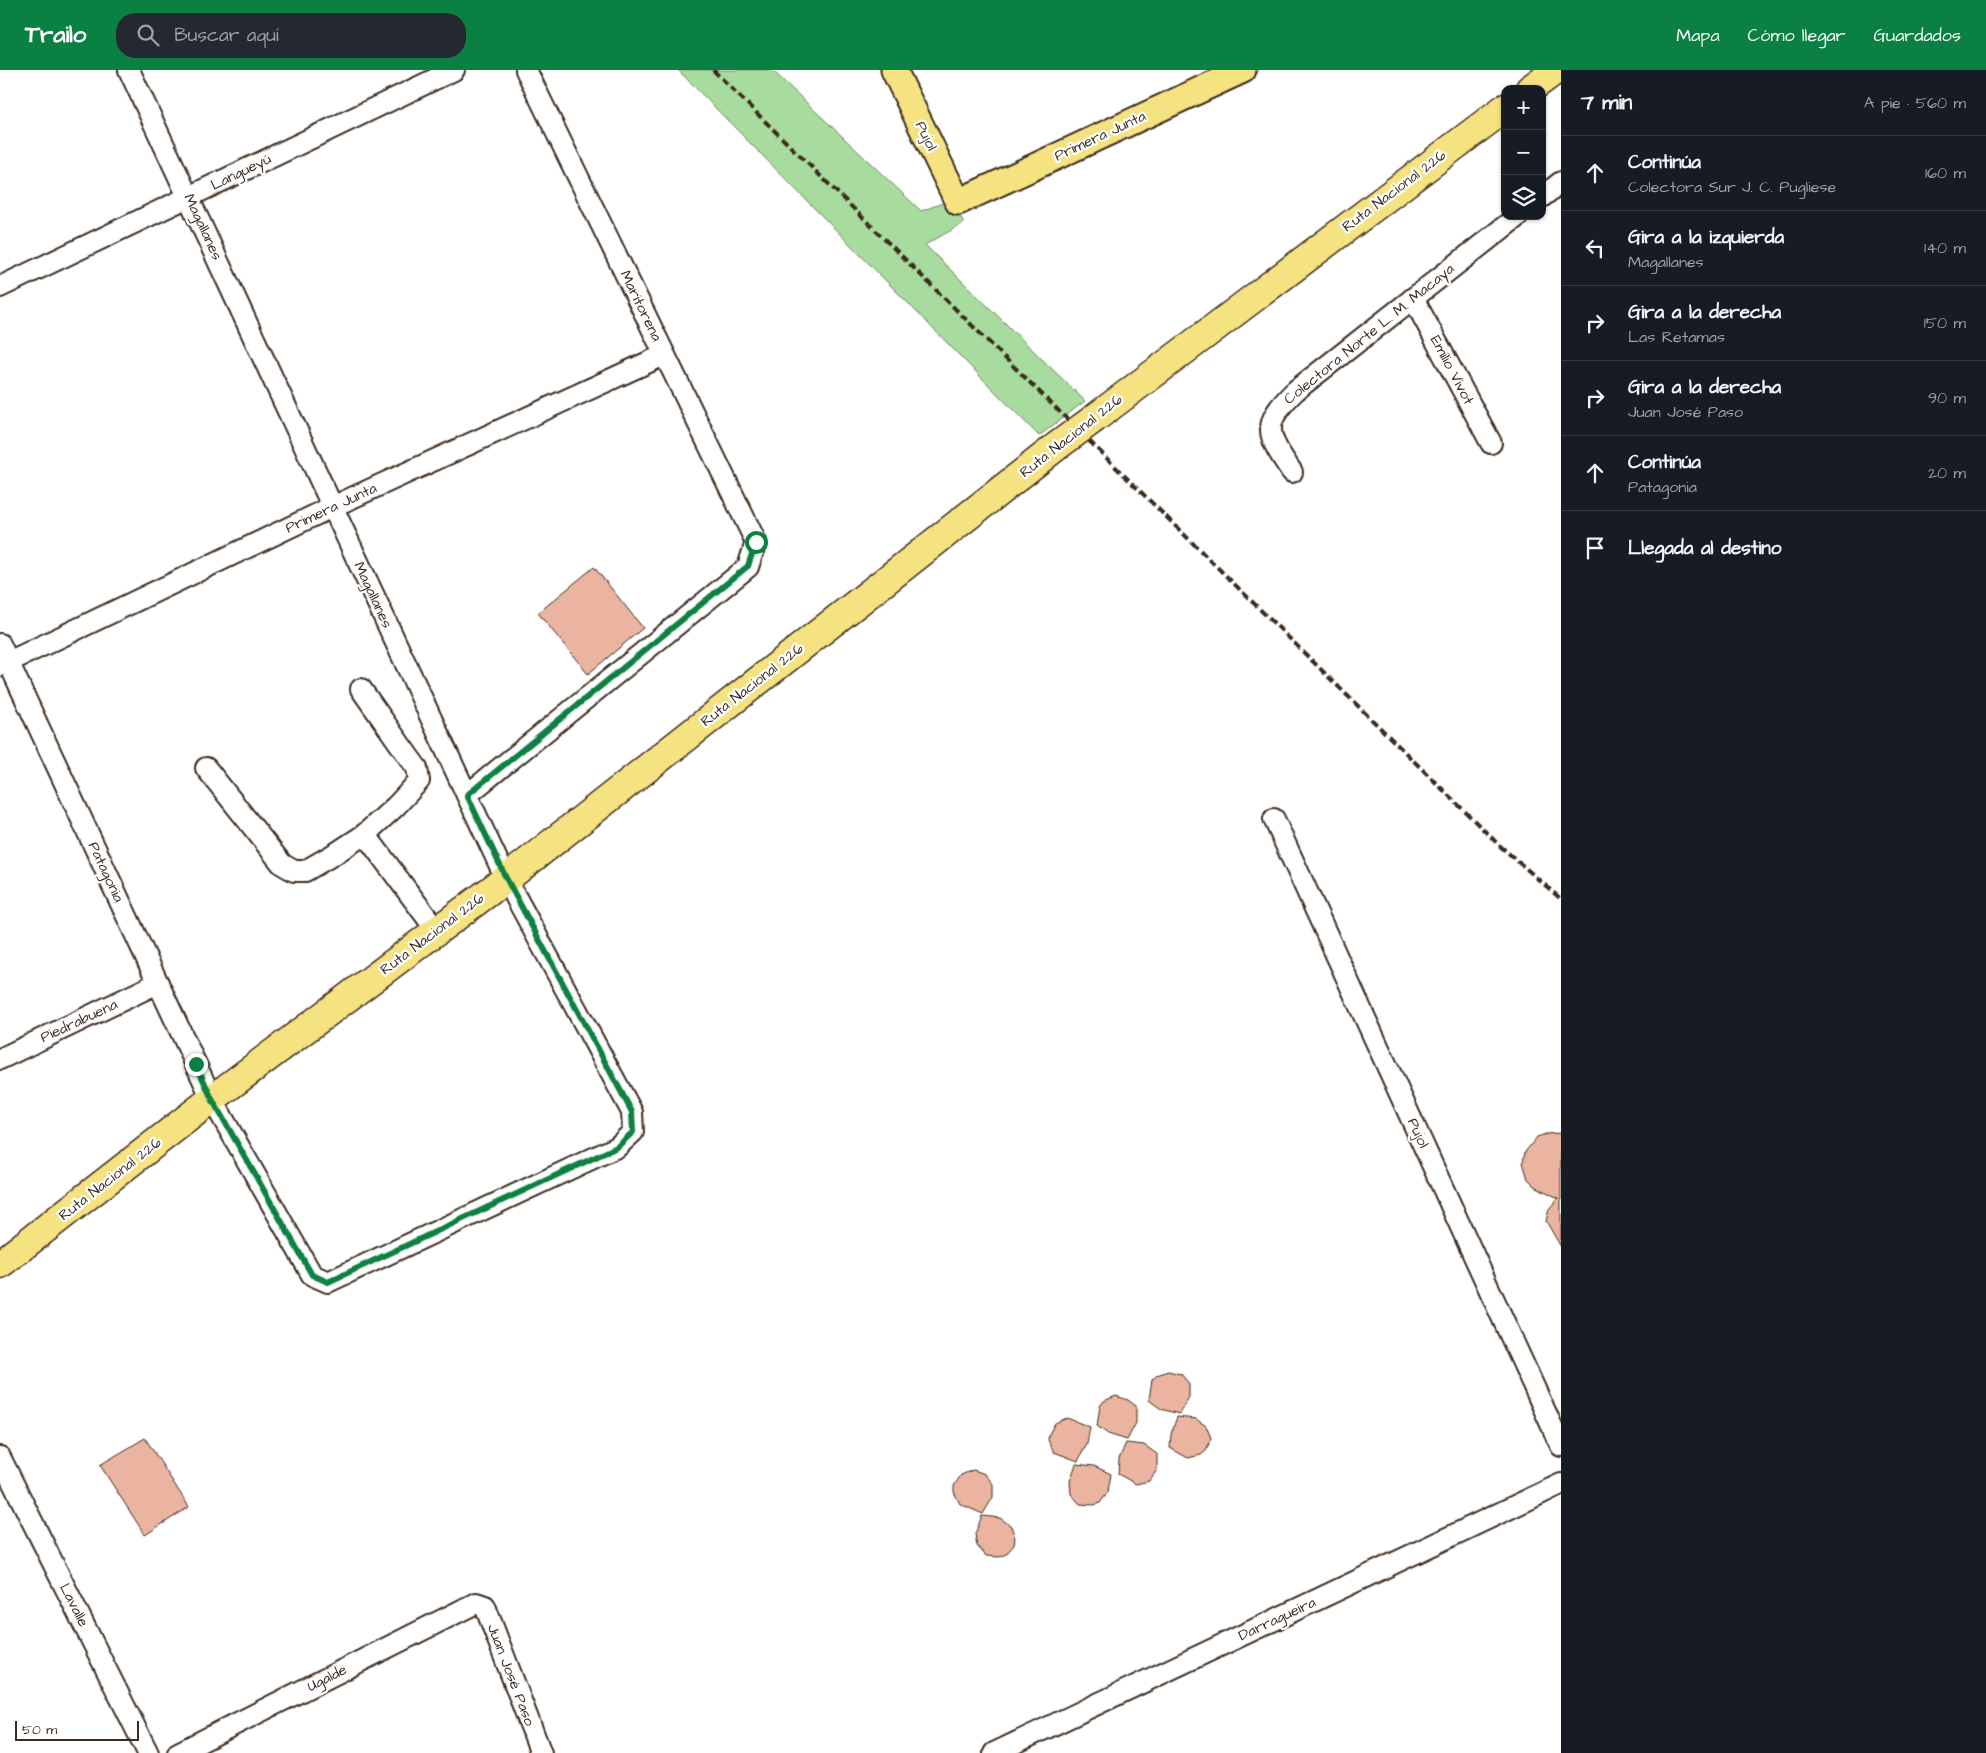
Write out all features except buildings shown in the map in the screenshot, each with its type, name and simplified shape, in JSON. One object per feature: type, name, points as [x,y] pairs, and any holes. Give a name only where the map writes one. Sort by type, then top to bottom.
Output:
[{"type":"highway","points":[[1535,85],[1556,70]]},
{"type":"highway","name":"Ruta Nacional 226","points":[[0,1264],[212,1099],[506,878],[1058,446],[1501,111]]},
{"type":"main road","name":"Pujol","points":[[894,70],[958,202]]},
{"type":"main road","name":"Primera Junta","points":[[958,202],[1243,70]]},
{"type":"street","name":"Magallanes","points":[[129,70],[506,878],[632,1112],[633,1132],[617,1147],[328,1282],[312,1275],[212,1099]]},
{"type":"street","name":"Langueyú","points":[[0,287],[454,70]]},
{"type":"street","name":"Maritorena","points":[[467,795],[748,566],[756,542],[526,70]]},
{"type":"street","points":[[1546,194],[1561,182]]},
{"type":"street","name":"Colectora Norte L. M. Macaya","points":[[1292,472],[1273,443],[1271,420],[1278,408],[1294,391],[1513,220]]},
{"type":"street","name":"Emilio Vivot","points":[[1413,298],[1491,443]]},
{"type":"street","name":"Primera Junta","points":[[3,657],[664,355]]},
{"type":"street","name":"Patagonia","points":[[3,657],[212,1099]]},
{"type":"street","points":[[206,768],[282,864],[294,871],[305,872],[364,834],[419,781],[417,768],[410,757],[360,689]]},
{"type":"street","name":"Pujol","points":[[1274,819],[1561,1446]]},
{"type":"street","points":[[364,834],[437,930]]},
{"type":"street","name":"Piedrabuena","points":[[0,1058],[158,983]]},
{"type":"street","name":"Lavalle","points":[[0,1457],[148,1753]]},
{"type":"street","name":"Darragueira","points":[[994,1753],[1561,1484]]},
{"type":"street","name":"Ugalde","points":[[178,1753],[476,1603]]},
{"type":"street","name":"Juan José Paso","points":[[476,1603],[485,1606],[541,1753]]},
{"type":"green space","points":[[678,70],[772,70],[921,211],[951,200],[964,223],[925,245],[1085,401],[1039,436]]},
{"type":"railway","points":[[713,70],[1499,845],[1561,899]]},
{"type":"route","points":[[196,1064],[212,1099],[312,1275],[328,1282],[617,1147],[633,1132],[632,1112],[506,878],[467,795],[748,566],[756,542]]}]
